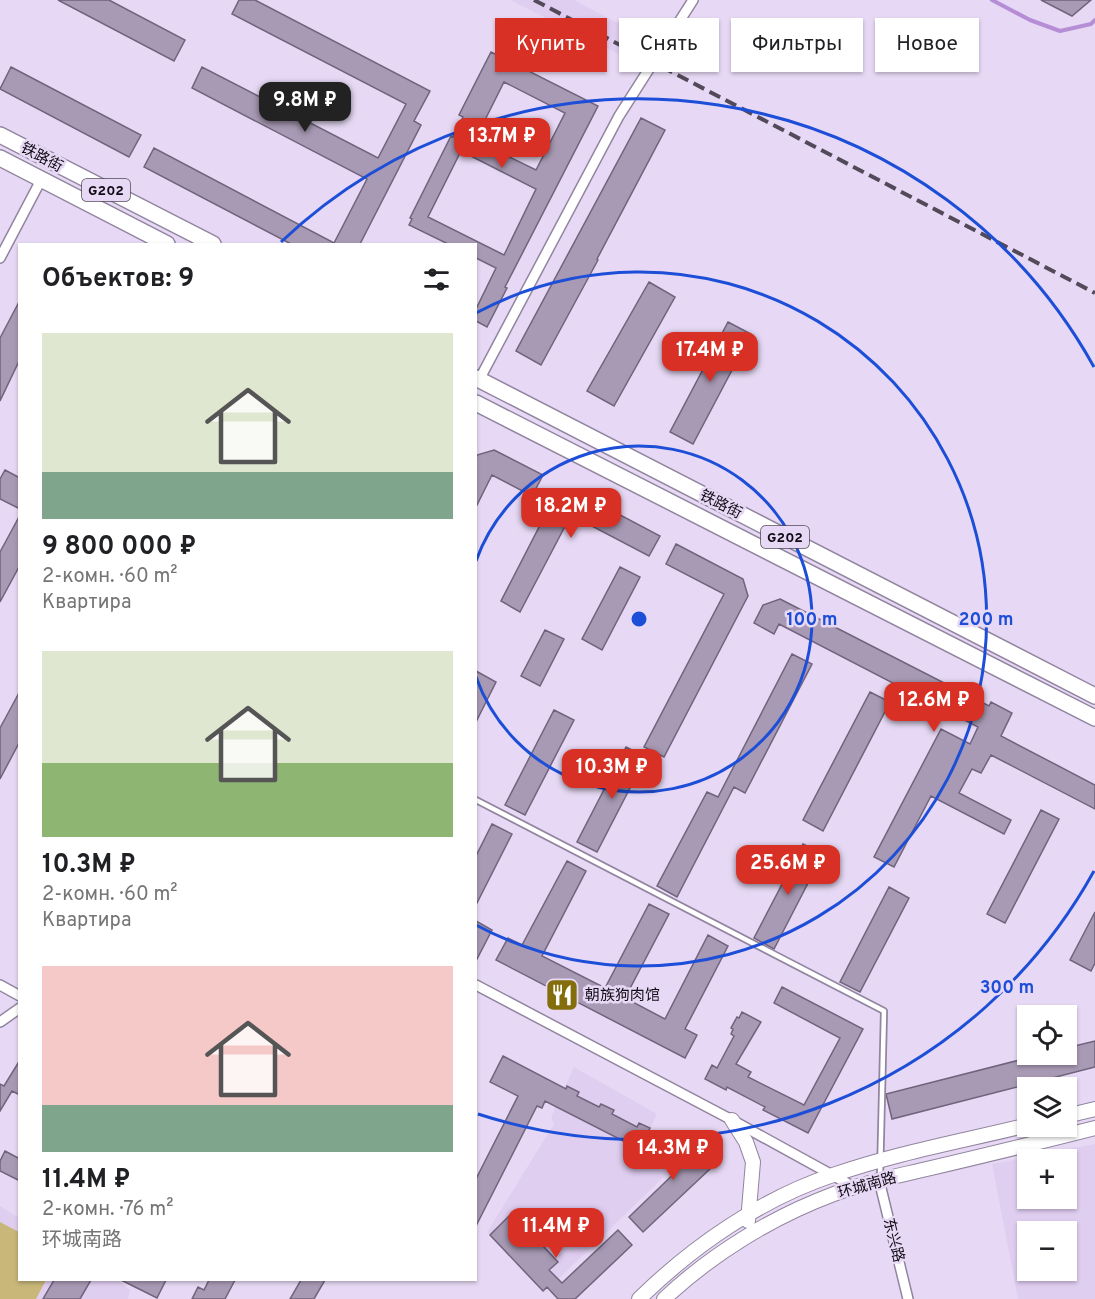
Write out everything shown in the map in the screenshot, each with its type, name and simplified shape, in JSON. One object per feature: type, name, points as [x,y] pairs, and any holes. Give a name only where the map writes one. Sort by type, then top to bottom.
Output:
[{"type":"main road","name":"铁路街","points":[[0,135],[211,243]]},
{"type":"main road","name":"铁路街","points":[[0,158],[165,243]]},
{"type":"main road","points":[[41,180],[50,162]]},
{"type":"main road","name":"铁路街","points":[[477,381],[1095,696]]},
{"type":"main road","name":"铁路街","points":[[477,404],[1095,718]]},
{"type":"main road","points":[[1077,1113],[1095,1109]]},
{"type":"main road","points":[[732,1120],[746,1142],[753,1162],[746,1237]]},
{"type":"main road","name":"环城南路","points":[[639,1299],[664,1274],[749,1215],[785,1196],[833,1175],[880,1161],[1017,1128]]},
{"type":"main road","name":"环城南路","points":[[664,1299],[708,1262],[746,1237],[791,1213],[854,1187],[1095,1128]]},
{"type":"street","points":[[477,381],[619,116],[693,0]]},
{"type":"street","points":[[0,258],[41,180]]},
{"type":"street","points":[[0,985],[18,995]]},
{"type":"street","points":[[477,986],[854,1187]]},
{"type":"street","points":[[0,1022],[18,1009]]},
{"type":"street","name":"东兴路","points":[[879,1180],[908,1299]]},
{"type":"lane","points":[[477,801],[885,1011],[879,1180]]},
{"type":"shaded area","points":[[510,0],[574,0],[619,24],[619,54],[607,48],[607,18],[546,18]]},
{"type":"shaded area","points":[[574,1067],[657,1114],[640,1151],[673,1168],[544,1293],[487,1232],[554,1124],[551,1117]]},
{"type":"shaded area","points":[[1095,1144],[1095,1299],[1018,1299],[992,1164],[1017,1159],[1017,1209],[1077,1209],[1077,1149],[1069,1149]]},
{"type":"shaded area","points":[[0,1206],[18,1217],[18,1281],[119,1281],[130,1290],[128,1299],[0,1299]]},
{"type":"shaded area","points":[[0,1222],[18,1231],[18,1281],[45,1281],[36,1299],[0,1299]]},
{"type":"building","points":[[58,0],[109,0],[185,40],[174,61]]},
{"type":"building","points":[[239,0],[255,0],[430,91],[414,121],[421,125],[361,243],[334,243],[367,179],[192,88],[202,67],[378,158],[406,104],[232,14]]},
{"type":"building","points":[[1041,0],[1091,0],[1072,16]]},
{"type":"building","points":[[491,52],[495,54],[495,72],[531,72],[598,106],[505,287],[507,288],[487,327],[477,322],[477,307],[496,268],[477,258],[477,243],[446,243],[409,225],[412,219],[410,218],[451,136],[453,137],[463,117],[459,115]],"holes":[[[504,82],[565,113],[536,170],[475,140]],[[461,151],[536,189],[504,255],[428,217]]]},
{"type":"building","points":[[11,67],[141,135],[129,157],[0,89]]},
{"type":"building","points":[[641,118],[665,130],[541,365],[516,351]]},
{"type":"building","points":[[154,148],[334,243],[289,243],[144,167]]},
{"type":"building","points":[[649,282],[675,297],[614,406],[587,391]]},
{"type":"building","points":[[18,304],[18,363],[0,401],[0,338]]},
{"type":"building","points":[[728,322],[751,334],[693,444],[670,432]]},
{"type":"building","points":[[494,450],[543,475],[532,496],[492,475],[477,505],[477,455]]},
{"type":"building","points":[[5,470],[18,477],[18,508],[0,499],[0,479]]},
{"type":"building","points":[[573,490],[660,536],[649,556],[571,515],[520,612],[501,601],[555,496]]},
{"type":"building","points":[[18,519],[18,569],[0,602],[0,552]]},
{"type":"building","points":[[676,544],[743,579],[748,596],[664,757],[644,747],[724,594],[666,564]]},
{"type":"building","points":[[620,567],[640,577],[602,650],[582,639]]},
{"type":"building","points":[[780,599],[989,706],[991,702],[1012,713],[1001,736],[1095,785],[1095,809],[991,755],[981,773],[972,769],[959,793],[1011,820],[1004,834],[931,796],[894,867],[874,857],[941,729],[970,744],[978,727],[779,624],[774,634],[754,623],[763,605]]},
{"type":"building","points":[[545,630],[564,639],[540,686],[521,676]]},
{"type":"building","points":[[792,654],[812,664],[745,793],[734,787],[677,897],[657,886],[707,792],[718,797]]},
{"type":"building","points":[[477,672],[496,682],[477,720]]},
{"type":"building","points":[[870,692],[890,702],[823,831],[803,820]]},
{"type":"building","points":[[18,695],[18,745],[0,779],[0,728]]},
{"type":"building","points":[[554,710],[574,720],[525,815],[505,805]]},
{"type":"building","points":[[626,747],[646,757],[597,852],[577,842]]},
{"type":"building","points":[[1041,810],[1059,819],[1005,923],[987,914]]},
{"type":"building","points":[[492,824],[512,834],[477,903],[477,854]]},
{"type":"building","points":[[803,844],[823,854],[774,949],[754,938]]},
{"type":"building","points":[[567,861],[586,871],[542,956],[605,988],[649,904],[669,914],[625,998],[665,1019],[708,935],[728,946],[685,1029],[697,1035],[685,1058],[496,960],[508,938],[522,945]]},
{"type":"building","points":[[889,887],[909,898],[860,992],[840,982]]},
{"type":"building","points":[[1095,912],[1095,963],[1091,971],[1070,960]]},
{"type":"building","points":[[477,922],[492,930],[477,959]]},
{"type":"building","points":[[782,987],[863,1029],[808,1133],[763,1110],[765,1107],[727,1087],[726,1090],[705,1079],[712,1065],[717,1068],[734,1036],[731,1034],[733,1029],[731,1028],[742,1012],[761,1022],[736,1064],[751,1072],[748,1077],[804,1105],[840,1038],[774,1003]]},
{"type":"building","points":[[1095,1041],[1095,1067],[1056,1077],[1017,1077],[1017,1087],[892,1119],[886,1094],[1017,1061],[1017,1065],[1077,1065],[1077,1045]]},
{"type":"building","points":[[503,1056],[566,1089],[567,1086],[579,1092],[577,1096],[599,1107],[601,1104],[614,1110],[612,1114],[637,1127],[639,1123],[650,1128],[639,1149],[545,1101],[542,1108],[537,1106],[477,1224],[477,1177],[518,1096],[490,1082]]},
{"type":"building","points":[[18,1063],[18,1094],[12,1091],[0,1111],[0,1084],[4,1086]]},
{"type":"building","points":[[667,1135],[708,1154],[711,1168],[643,1232],[629,1217],[684,1164],[659,1152]]},
{"type":"building","points":[[5,1151],[18,1158],[18,1180],[0,1171],[0,1161]]},
{"type":"building","points":[[512,1213],[558,1262],[549,1270],[562,1283],[618,1230],[632,1245],[575,1299],[558,1299],[547,1287],[543,1291],[490,1235]]},
{"type":"building","points":[[53,1281],[90,1281],[80,1299],[43,1299]]},
{"type":"building","points":[[123,1281],[166,1281],[157,1298]]},
{"type":"building","points":[[208,1281],[234,1281],[225,1299],[192,1299],[198,1287],[204,1290]]},
{"type":"building","points":[[300,1281],[324,1281],[314,1299],[290,1299]]},
{"type":"waterway","points":[[992,0],[1030,20],[1060,31],[1091,24],[1095,20]]},
{"type":"railway","points":[[534,0],[1095,293]]},
{"type":"place","name":"朝族狗肉馆","points":[[562,995]]}]
